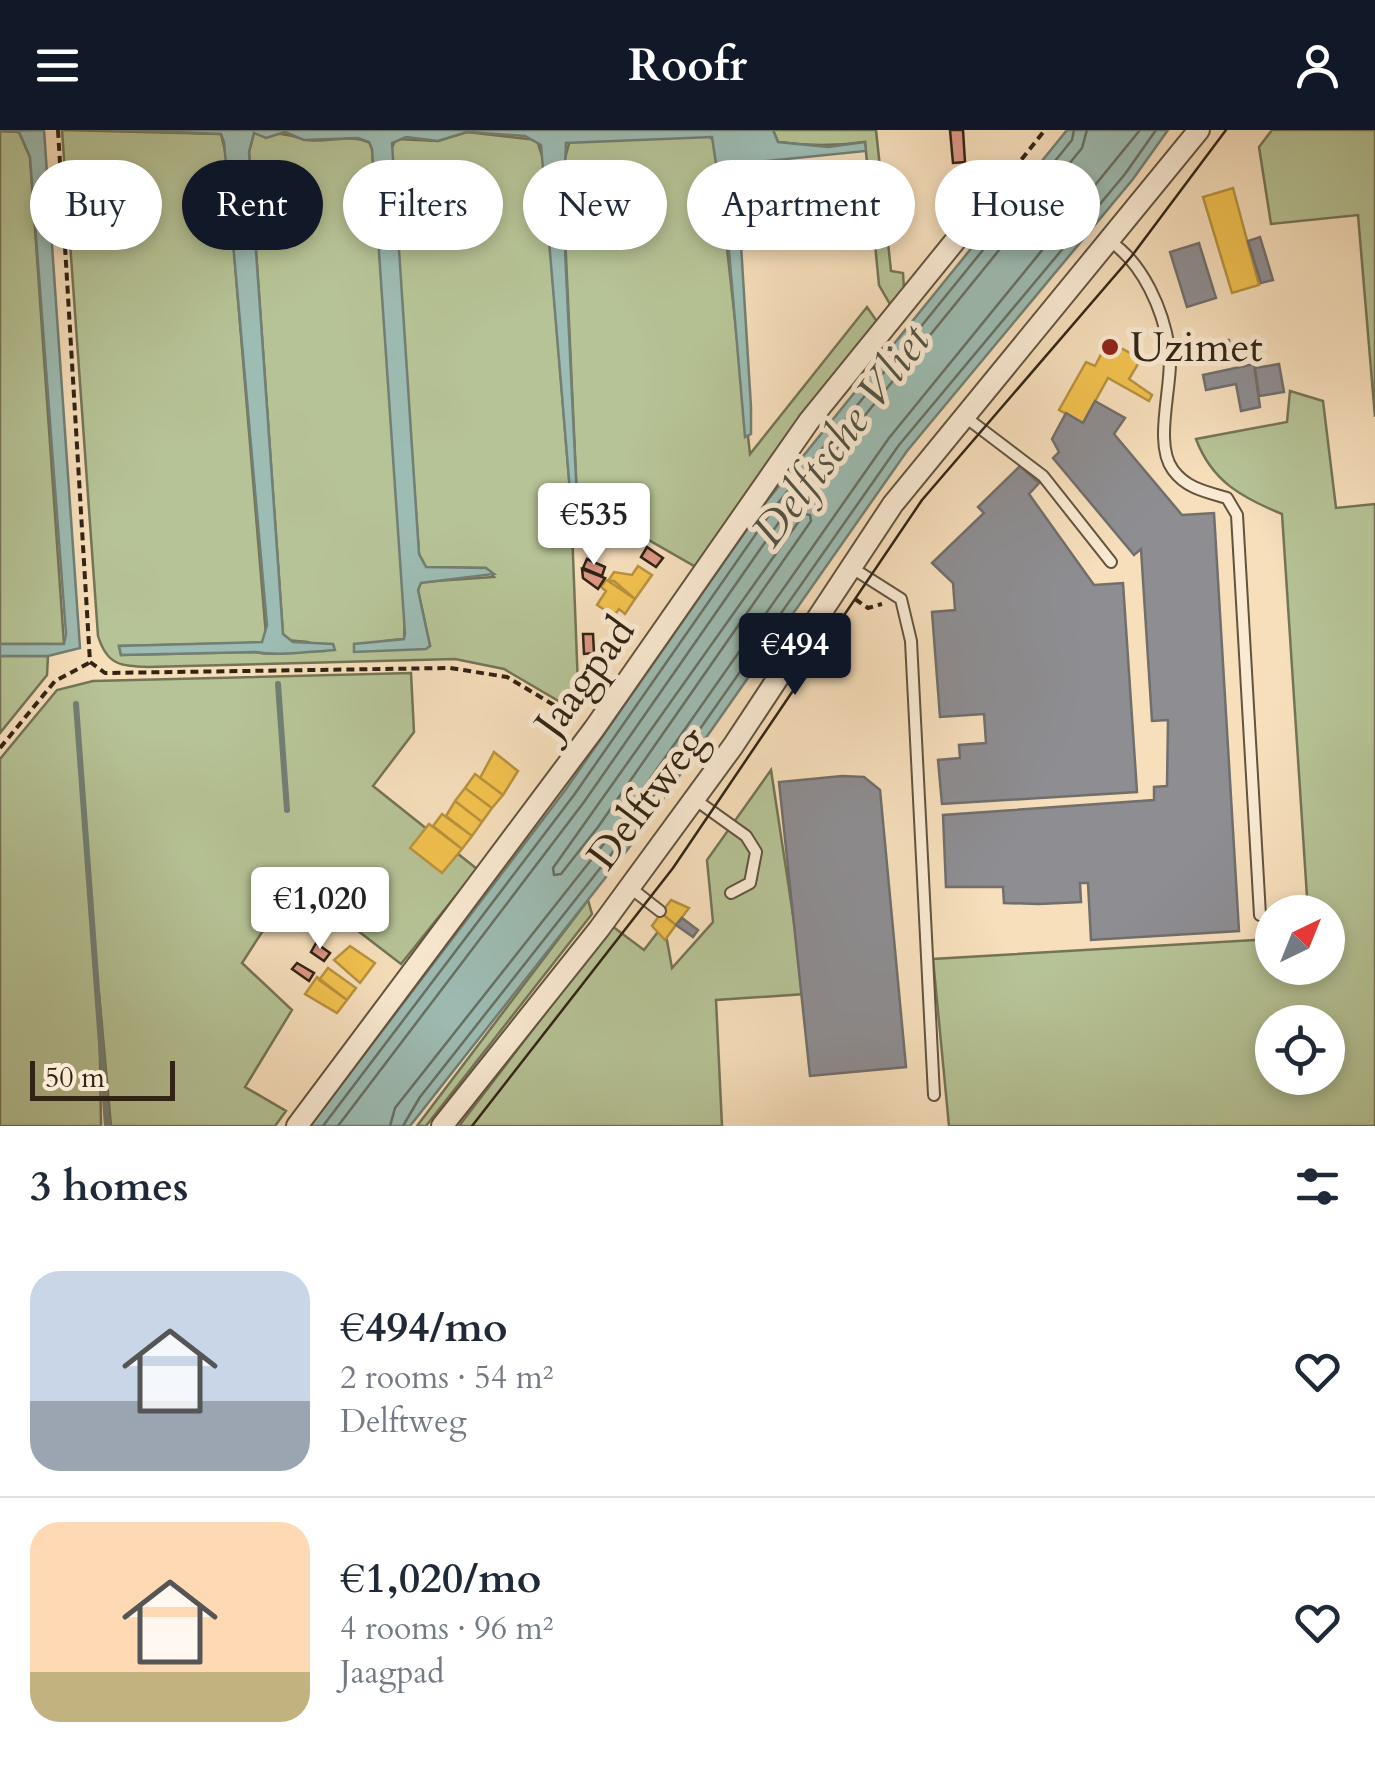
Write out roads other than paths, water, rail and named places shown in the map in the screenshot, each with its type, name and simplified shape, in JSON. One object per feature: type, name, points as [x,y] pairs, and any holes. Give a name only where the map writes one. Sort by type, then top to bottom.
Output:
[{"type":"street","name":"Delftweg","points":[[442,1126],[599,929],[627,885],[733,746],[848,565],[964,416],[1111,242],[1199,130]]},
{"type":"street","name":"Jaagpad","points":[[296,1126],[594,729],[809,421],[948,250]]},
{"type":"lane","points":[[1111,242],[1132,257],[1151,292],[1170,350],[1164,414],[1170,467],[1189,486],[1227,498],[1237,515],[1259,895]]},
{"type":"lane","points":[[964,416],[1044,476],[1111,562]]},
{"type":"lane","points":[[848,565],[901,599],[911,641],[934,1095]]},
{"type":"lane","points":[[692,797],[746,836],[756,852],[750,883],[731,893]]},
{"type":"lane","points":[[627,885],[660,910]]},
{"type":"water","points":[[44,130],[46,160],[30,160],[19,132],[0,131]]},
{"type":"water","points":[[112,130],[773,130],[778,142],[828,147],[865,142],[866,151],[776,160],[715,160],[712,137],[566,143],[565,160],[542,160],[541,145],[525,136],[467,132],[438,141],[406,137],[392,143],[393,160],[373,160],[369,142],[358,138],[304,140],[285,132],[266,138],[254,133],[250,160],[226,160],[221,134]]},
{"type":"water","points":[[1067,130],[1168,130],[1100,219],[1100,160],[1043,160]]},
{"type":"water","points":[[37,250],[52,250],[80,648],[48,656],[0,656],[0,644],[64,644]]},
{"type":"water","points":[[234,250],[256,250],[283,634],[293,642],[333,644],[335,650],[121,655],[119,646],[262,642],[267,625]]},
{"type":"water","points":[[379,250],[399,250],[419,554],[426,567],[486,568],[494,574],[421,583],[418,590],[430,646],[426,649],[354,652],[354,644],[404,639]]},
{"type":"water","points":[[550,250],[565,250],[577,499],[571,503]]},
{"type":"water","points":[[741,250],[751,407],[751,434],[745,437],[729,251]]},
{"type":"water","name":"Delftsche Vliet","points":[[970,250],[1074,250],[907,451],[628,849],[410,1126],[310,1126],[566,789],[766,502]]},
{"type":"waterway","points":[[278,684],[287,810]]},
{"type":"waterway","points":[[76,704],[107,1126]]},
{"type":"tram line","points":[[472,1126],[673,868],[922,500],[1131,257],[1226,130]]},
{"type":"place","name":"Uzimet","points":[[1110,347]]}]
